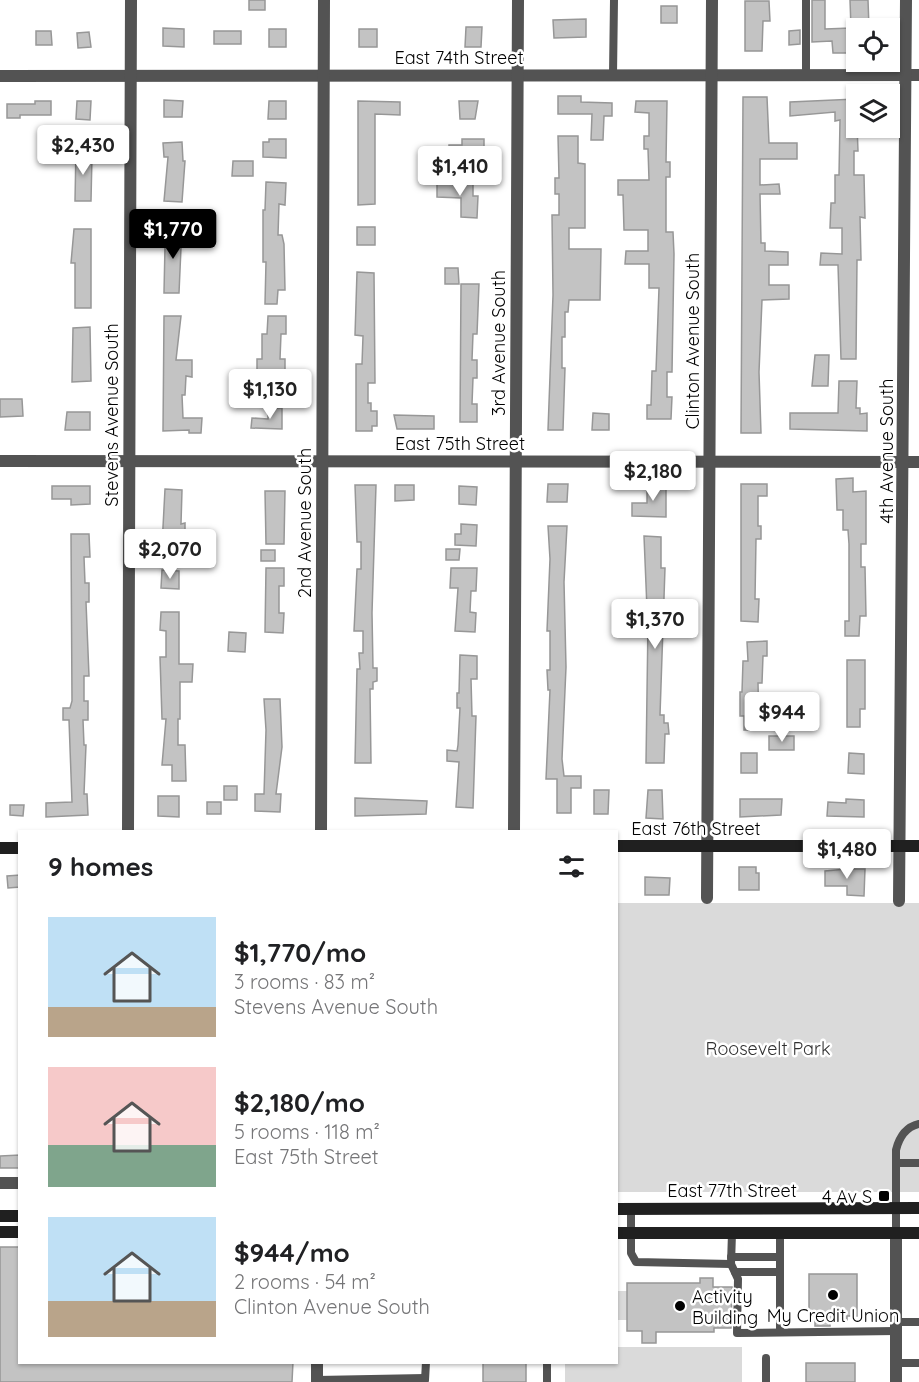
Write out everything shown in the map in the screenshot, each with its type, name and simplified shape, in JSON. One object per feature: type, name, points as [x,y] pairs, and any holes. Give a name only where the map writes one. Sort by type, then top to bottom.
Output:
[{"type":"street","name":"Stevens Avenue South","points":[[128,830],[131,0]]},
{"type":"street","name":"2nd Avenue South","points":[[321,830],[324,0]]},
{"type":"street","name":"3rd Avenue South","points":[[514,830],[518,0]]},
{"type":"street","name":"Clinton Avenue South","points":[[707,898],[712,0]]},
{"type":"street","name":"4th Avenue South","points":[[899,902],[906,0]]},
{"type":"street","name":"East 74th Street","points":[[0,76],[919,75]]},
{"type":"street","name":"East 75th Street","points":[[0,461],[919,462]]},
{"type":"street","name":"East 76th Street","points":[[618,846],[919,846]]},
{"type":"street","points":[[0,848],[18,848]]},
{"type":"street","points":[[0,1182],[18,1182]]},
{"type":"street","name":"East 77th Street","points":[[618,1209],[919,1208]]},
{"type":"street","points":[[0,1209],[18,1209]]},
{"type":"street","points":[[0,1216],[18,1216]]},
{"type":"street","points":[[0,1232],[18,1232]]},
{"type":"street","points":[[618,1233],[919,1233]]},
{"type":"street","points":[[896,1233],[897,1382]]},
{"type":"street","points":[[316,1381],[317,1364]]},
{"type":"lane","points":[[613,75],[614,0]]},
{"type":"lane","points":[[806,0],[806,75]]},
{"type":"lane","points":[[896,1233],[896,1163],[900,1137],[915,1125],[919,1125]]},
{"type":"lane","points":[[896,1163],[919,1163]]},
{"type":"lane","points":[[631,1209],[631,1253],[636,1262],[713,1264],[731,1260],[780,1257]]},
{"type":"lane","points":[[732,1233],[731,1260],[738,1279],[737,1333],[896,1326],[919,1322]]},
{"type":"lane","points":[[780,1233],[780,1332]]},
{"type":"lane","points":[[735,1272],[780,1272]]},
{"type":"lane","points":[[766,1358],[766,1382]]},
{"type":"lane","points":[[896,1364],[919,1363]]},
{"type":"lane","points":[[316,1381],[425,1380],[426,1364]]},
{"type":"lane","points":[[547,1364],[547,1382]]},
{"type":"green space","name":"Roosevelt Park","points":[[618,903],[919,903],[919,1192],[618,1192]]},
{"type":"green space","points":[[618,1291],[627,1291],[627,1320],[618,1320]]},
{"type":"green space","points":[[618,1347],[742,1347],[742,1382],[565,1382],[565,1364],[618,1364]]},
{"type":"building","points":[[249,0],[265,0],[265,10],[249,10]]},
{"type":"building","points":[[812,0],[825,0],[825,29],[846,28],[846,53],[833,53],[832,41],[812,42]]},
{"type":"building","points":[[850,0],[868,0],[869,18],[851,18]]},
{"type":"building","points":[[745,1],[769,1],[770,21],[763,21],[762,51],[745,51]]},
{"type":"building","points":[[661,6],[677,6],[677,23],[661,23]]},
{"type":"building","points":[[586,19],[586,37],[554,38],[553,20]]},
{"type":"building","points":[[466,27],[482,27],[481,47],[465,47]]},
{"type":"building","points":[[163,28],[184,29],[184,47],[163,46]]},
{"type":"building","points":[[269,29],[286,29],[286,47],[269,47]]},
{"type":"building","points":[[359,29],[377,29],[377,47],[359,47]]},
{"type":"building","points":[[800,30],[800,44],[789,45],[789,31]]},
{"type":"building","points":[[36,31],[51,31],[52,45],[36,45]]},
{"type":"building","points":[[214,31],[241,31],[241,44],[214,44]]},
{"type":"building","points":[[89,32],[91,47],[78,48],[77,33]]},
{"type":"building","points":[[558,96],[581,96],[581,102],[612,103],[612,116],[604,116],[603,140],[591,140],[592,114],[558,114]]},
{"type":"building","points":[[743,97],[767,97],[769,143],[797,143],[797,159],[760,159],[760,185],[779,184],[780,194],[760,194],[761,243],[765,243],[765,251],[788,252],[788,265],[769,265],[769,285],[789,285],[789,299],[762,300],[759,372],[761,433],[741,433]]},
{"type":"building","points":[[846,99],[846,138],[858,138],[858,151],[854,151],[854,175],[864,175],[865,218],[860,217],[861,260],[857,260],[856,359],[841,359],[838,265],[820,265],[821,253],[842,254],[842,228],[830,228],[831,203],[835,203],[835,175],[839,175],[840,120],[835,121],[835,112],[790,116],[790,102]]},
{"type":"building","points":[[164,100],[183,101],[182,117],[164,117]]},
{"type":"building","points":[[35,101],[51,101],[51,115],[20,115],[20,118],[7,118],[7,104],[35,104]]},
{"type":"building","points":[[77,101],[91,101],[90,120],[76,119]]},
{"type":"building","points":[[269,101],[286,101],[286,119],[268,119]]},
{"type":"building","points":[[358,101],[400,102],[400,115],[375,114],[375,204],[358,205]]},
{"type":"building","points":[[459,101],[478,101],[475,119],[460,119]]},
{"type":"building","points":[[636,101],[667,101],[666,162],[670,162],[670,177],[666,177],[666,232],[673,232],[674,254],[672,372],[667,372],[667,397],[672,397],[671,419],[647,419],[647,405],[651,405],[652,371],[656,371],[659,288],[649,288],[649,264],[625,264],[626,251],[648,251],[648,230],[624,230],[623,195],[618,195],[618,180],[649,180],[648,149],[644,149],[644,136],[649,136],[649,113],[635,112]]},
{"type":"building","points":[[558,136],[578,136],[578,163],[585,164],[585,228],[569,228],[569,249],[601,249],[600,300],[569,300],[568,312],[565,312],[565,337],[562,337],[562,368],[565,368],[563,430],[548,430],[553,295],[552,215],[559,215],[559,194],[555,194],[555,178],[559,178]]},
{"type":"building","points":[[269,139],[286,139],[286,158],[263,157],[263,142],[269,142]]},
{"type":"building","points":[[462,139],[484,139],[484,157],[472,157],[472,161],[449,161],[449,145],[462,145]]},
{"type":"building","points":[[182,142],[183,161],[185,161],[182,202],[164,201],[168,157],[164,157],[163,143]]},
{"type":"building","points":[[76,148],[88,149],[88,156],[92,156],[91,201],[75,201]]},
{"type":"building","points":[[432,159],[446,159],[446,175],[432,175]]},
{"type":"building","points":[[233,161],[253,161],[253,176],[232,176]]},
{"type":"building","points":[[266,182],[286,183],[285,205],[279,204],[278,235],[282,235],[284,244],[285,290],[278,290],[277,304],[265,304],[266,262],[263,262],[263,210],[265,210]]},
{"type":"building","points":[[437,182],[473,183],[473,196],[478,196],[477,218],[461,217],[461,198],[437,197]]},
{"type":"building","points":[[168,225],[182,225],[179,293],[164,293]]},
{"type":"building","points":[[357,227],[375,227],[375,245],[357,245]]},
{"type":"building","points":[[74,229],[91,229],[91,308],[75,308],[75,263],[71,263]]},
{"type":"building","points":[[445,268],[458,268],[459,284],[445,284]]},
{"type":"building","points":[[357,272],[374,273],[375,383],[368,383],[368,403],[371,403],[371,411],[377,411],[377,426],[372,426],[372,431],[356,431],[356,364],[362,364],[363,336],[355,335]]},
{"type":"building","points":[[461,284],[479,284],[477,334],[473,334],[472,360],[477,360],[477,378],[473,378],[472,404],[477,404],[477,422],[460,422]]},
{"type":"building","points":[[164,316],[181,316],[176,360],[192,360],[192,377],[186,376],[185,395],[182,395],[183,418],[202,418],[201,433],[189,433],[189,430],[163,431]]},
{"type":"building","points":[[268,316],[286,316],[286,334],[281,334],[280,359],[285,359],[285,379],[276,379],[276,393],[263,393],[263,379],[257,379],[257,359],[262,359],[262,334],[267,334]]},
{"type":"building","points":[[90,327],[91,381],[72,382],[73,328]]},
{"type":"building","points":[[815,355],[829,355],[828,386],[812,386]]},
{"type":"building","points":[[839,381],[857,381],[856,408],[860,408],[860,414],[867,413],[867,431],[790,429],[790,413],[838,413]]},
{"type":"building","points":[[0,399],[22,399],[23,416],[0,417]]},
{"type":"building","points":[[268,408],[282,408],[282,429],[251,428],[252,418],[268,419]]},
{"type":"building","points":[[67,412],[90,412],[90,430],[65,430]]},
{"type":"building","points":[[593,413],[609,414],[609,430],[592,430]]},
{"type":"building","points":[[394,415],[434,416],[434,429],[397,429]]},
{"type":"building","points":[[853,478],[853,492],[866,491],[866,544],[861,544],[861,567],[865,567],[866,616],[860,616],[859,636],[845,636],[845,621],[849,621],[849,544],[848,530],[843,530],[843,510],[837,510],[836,479]]},
{"type":"building","points":[[647,482],[666,482],[666,517],[632,516],[632,503],[647,503]]},
{"type":"building","points":[[548,484],[568,484],[567,502],[547,502]]},
{"type":"building","points":[[741,484],[767,484],[767,496],[758,496],[758,526],[761,526],[761,539],[756,539],[755,599],[759,599],[758,622],[741,621]]},
{"type":"building","points":[[355,485],[376,485],[372,613],[373,668],[377,668],[377,681],[373,682],[373,689],[370,689],[371,763],[355,763],[357,669],[360,669],[359,653],[363,653],[363,631],[354,631],[357,569],[361,569],[361,542],[357,542]]},
{"type":"building","points":[[395,485],[414,485],[414,500],[395,501]]},
{"type":"building","points":[[52,486],[90,486],[90,504],[71,505],[71,499],[52,499]]},
{"type":"building","points":[[459,486],[477,487],[476,505],[459,504]]},
{"type":"building","points":[[165,489],[182,490],[181,524],[185,523],[185,547],[200,547],[201,562],[175,563],[175,545],[162,546]]},
{"type":"building","points":[[265,491],[285,491],[284,544],[266,544]]},
{"type":"building","points":[[461,524],[477,525],[476,546],[455,545],[455,534],[461,534]]},
{"type":"building","points":[[548,526],[567,526],[564,582],[566,667],[562,759],[564,776],[581,776],[581,788],[571,788],[571,813],[557,813],[557,779],[546,779],[550,690],[548,690],[547,670],[550,670],[550,631],[547,631],[550,559]]},
{"type":"building","points":[[71,534],[89,534],[90,557],[84,557],[85,583],[89,583],[89,602],[86,602],[89,676],[84,676],[84,701],[88,701],[88,720],[83,720],[84,745],[86,745],[84,794],[87,794],[88,815],[46,817],[46,803],[72,802],[69,720],[63,720],[63,708],[70,708],[72,701]]},
{"type":"building","points":[[644,536],[661,537],[661,568],[665,568],[660,715],[664,715],[664,723],[668,723],[669,734],[665,734],[664,763],[646,763],[648,623],[646,623]]},
{"type":"building","points":[[446,549],[460,549],[459,560],[446,560]]},
{"type":"building","points":[[261,550],[275,550],[275,561],[261,561]]},
{"type":"building","points":[[266,568],[284,568],[284,586],[279,586],[279,613],[284,613],[283,633],[265,632]]},
{"type":"building","points":[[451,568],[477,568],[476,591],[471,591],[470,612],[476,613],[475,632],[455,631],[458,588],[450,588]]},
{"type":"building","points":[[162,570],[179,571],[179,589],[161,588]]},
{"type":"building","points":[[161,612],[179,612],[179,664],[193,664],[192,682],[180,682],[178,745],[185,745],[186,781],[172,781],[172,765],[162,765],[166,719],[162,719],[160,657],[166,657],[166,631],[160,630]]},
{"type":"building","points":[[229,632],[246,633],[245,652],[228,651]]},
{"type":"building","points":[[767,641],[767,656],[763,656],[762,683],[758,683],[759,730],[744,730],[744,716],[740,716],[740,692],[742,692],[743,661],[748,661],[747,642]]},
{"type":"building","points":[[460,655],[477,656],[477,679],[471,679],[472,716],[476,716],[473,808],[456,807],[459,762],[447,761],[447,750],[457,751],[458,745],[460,708],[457,708],[457,693],[459,693]]},
{"type":"building","points":[[847,660],[865,660],[865,709],[860,709],[860,727],[847,727]]},
{"type":"building","points":[[264,699],[280,699],[282,747],[276,794],[281,794],[280,812],[255,811],[255,794],[264,794],[266,730]]},
{"type":"building","points":[[769,736],[794,736],[794,750],[769,750]]},
{"type":"building","points":[[741,753],[757,753],[757,773],[741,773]]},
{"type":"building","points":[[849,753],[864,754],[864,774],[848,773]]},
{"type":"building","points":[[224,786],[237,786],[237,800],[224,800]]},
{"type":"building","points":[[594,790],[609,790],[608,814],[594,814]]},
{"type":"building","points":[[648,790],[662,790],[663,819],[646,818]]},
{"type":"building","points":[[158,796],[179,796],[179,817],[158,816]]},
{"type":"building","points":[[355,798],[427,801],[426,814],[355,816]]},
{"type":"building","points":[[740,799],[782,799],[781,815],[740,817]]},
{"type":"building","points":[[846,799],[864,800],[864,817],[827,816],[828,802],[846,803]]},
{"type":"building","points":[[207,802],[221,802],[221,814],[207,814]]},
{"type":"building","points":[[10,805],[24,805],[23,816],[10,815]]},
{"type":"building","points":[[739,867],[756,867],[756,873],[759,873],[759,890],[739,890]]},
{"type":"building","points":[[865,869],[864,896],[847,895],[847,886],[825,886],[825,871]]},
{"type":"building","points":[[18,875],[18,887],[8,888],[7,876]]},
{"type":"building","points":[[645,877],[670,878],[669,895],[645,895]]},
{"type":"building","points":[[18,1155],[18,1168],[0,1168],[0,1156]]},
{"type":"building","points":[[0,1247],[18,1247],[18,1364],[293,1364],[292,1382],[0,1382]]},
{"type":"building","name":"My Credit Union","points":[[809,1274],[857,1274],[857,1316],[847,1316],[847,1320],[830,1320],[830,1326],[815,1326],[815,1316],[809,1316]]},
{"type":"building","name":"Activity Building","points":[[700,1278],[713,1278],[713,1287],[732,1287],[731,1328],[714,1328],[714,1332],[656,1332],[656,1343],[642,1343],[642,1331],[627,1331],[627,1283],[700,1283]]},
{"type":"building","points":[[806,1363],[855,1363],[855,1382],[806,1382]]},
{"type":"building","points":[[483,1364],[526,1364],[526,1382],[483,1382]]},
{"type":"place","name":"4 Av S","points":[[884,1196]]},
{"type":"place","name":"My Credit Union","points":[[833,1295]]},
{"type":"place","name":"Activity Building","points":[[680,1306]]}]
